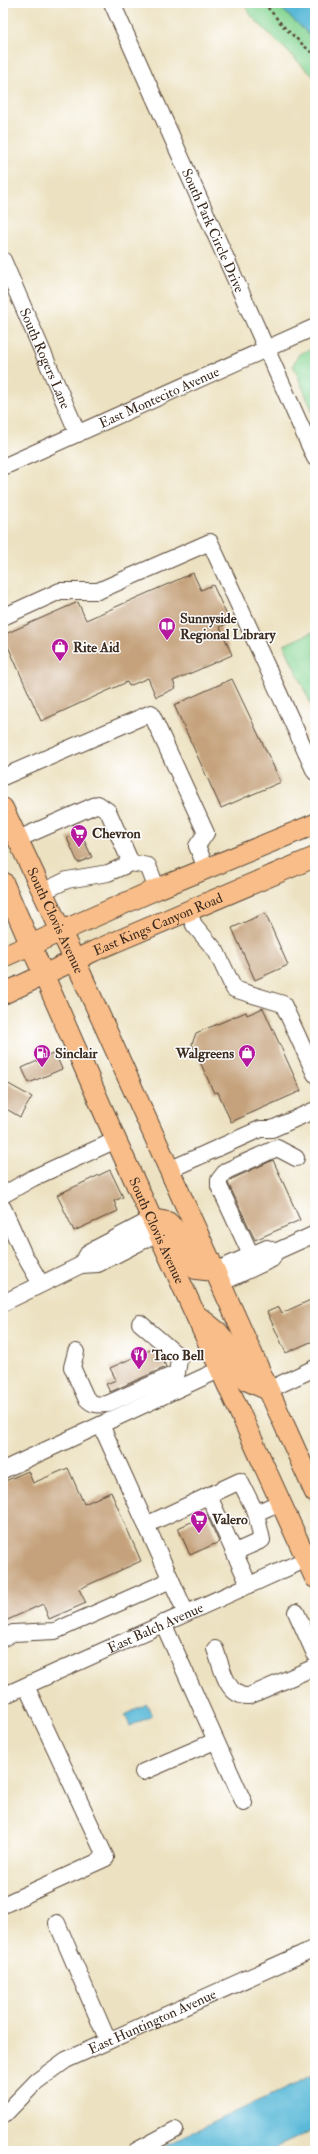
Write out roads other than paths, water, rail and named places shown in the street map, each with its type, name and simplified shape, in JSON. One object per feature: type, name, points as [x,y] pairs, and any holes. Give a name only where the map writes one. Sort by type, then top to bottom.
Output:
[{"type":"main road","name":"South Clovis Avenue","points":[[3,808],[170,1170],[315,1493]]},
{"type":"main road","points":[[3,957],[60,930],[157,888],[315,824]]},
{"type":"main road","name":"East Kings Canyon Road","points":[[3,994],[74,960],[315,857]]},
{"type":"main road","name":"South Clovis Avenue","points":[[3,882],[116,1140],[194,1313],[281,1502],[311,1558],[315,1578]]},
{"type":"main road","points":[[155,1226],[168,1222],[176,1229],[196,1269],[218,1277]]},
{"type":"main road","points":[[194,1313],[218,1332],[227,1344],[240,1374],[248,1381],[268,1390]]},
{"type":"street","name":"South Park Circle Drive","points":[[112,3],[315,458]]},
{"type":"street","name":"South Rogers Lane","points":[[3,260],[78,434]]},
{"type":"street","name":"East Montecito Avenue","points":[[3,467],[315,327]]},
{"type":"street","points":[[3,617],[60,591],[98,591],[210,542],[315,772]]},
{"type":"street","points":[[3,778],[151,713],[206,833],[197,846],[206,868]]},
{"type":"street","points":[[18,839],[98,804],[108,811],[131,863]]},
{"type":"street","points":[[42,892],[67,880],[108,872],[131,863],[148,866],[157,888]]},
{"type":"street","points":[[189,912],[194,925],[216,951],[234,989],[283,1004],[315,1074]]},
{"type":"street","points":[[170,1170],[260,1129],[272,1129],[315,1110]]},
{"type":"street","points":[[3,1195],[33,1178],[116,1140]]},
{"type":"street","points":[[251,1255],[219,1186],[219,1180],[226,1171],[277,1148],[296,1158]]},
{"type":"street","points":[[3,1208],[23,1253],[41,1284]]},
{"type":"street","points":[[3,1303],[81,1265],[89,1252],[155,1226]]},
{"type":"street","points":[[218,1277],[272,1259],[275,1252],[315,1234]]},
{"type":"street","points":[[218,1277],[251,1255],[267,1248],[275,1252]]},
{"type":"street","points":[[76,1352],[72,1367],[86,1398],[90,1402],[99,1405],[107,1404],[177,1373],[180,1360],[176,1354],[140,1323]]},
{"type":"street","points":[[268,1390],[315,1368]]},
{"type":"street","points":[[3,1470],[221,1369]]},
{"type":"street","points":[[101,1425],[186,1613]]},
{"type":"street","points":[[146,1524],[240,1481],[256,1513],[262,1540],[235,1552]]},
{"type":"street","points":[[209,1496],[249,1585]]},
{"type":"street","points":[[256,1513],[281,1502]]},
{"type":"street","name":"East Balch Avenue","points":[[3,1696],[311,1558]]},
{"type":"street","points":[[3,1638],[13,1633],[55,1631],[171,1580]]},
{"type":"street","points":[[296,1612],[315,1654]]},
{"type":"street","points":[[163,1623],[244,1803]]},
{"type":"street","points":[[215,1649],[230,1689],[242,1697],[249,1696],[315,1667]]},
{"type":"street","points":[[3,1905],[106,1858],[26,1686]]},
{"type":"street","points":[[143,1772],[215,1741]]},
{"type":"street","points":[[57,1923],[108,2040]]},
{"type":"street","name":"East Huntington Avenue","points":[[3,2116],[50,2070],[66,2060],[315,1948]]},
{"type":"street","points":[[136,2151],[175,2130]]},
{"type":"water","points":[[277,3],[315,3],[315,40],[280,7]]},
{"type":"water","points":[[147,1704],[152,1716],[130,1726],[125,1715]]},
{"type":"water","points":[[315,2074],[315,2130],[269,2151],[154,2151]]},
{"type":"place","name":"Sunnyside Regional Library","points":[[167,641]]},
{"type":"place","name":"Rite Aid","points":[[60,662]]},
{"type":"place","name":"Chevron","points":[[79,848]]},
{"type":"place","name":"Sinclair","points":[[42,1068]]},
{"type":"place","name":"Walgreens","points":[[247,1068]]},
{"type":"place","name":"Taco Bell","points":[[139,1370]]},
{"type":"place","name":"Valero","points":[[199,1534]]}]
